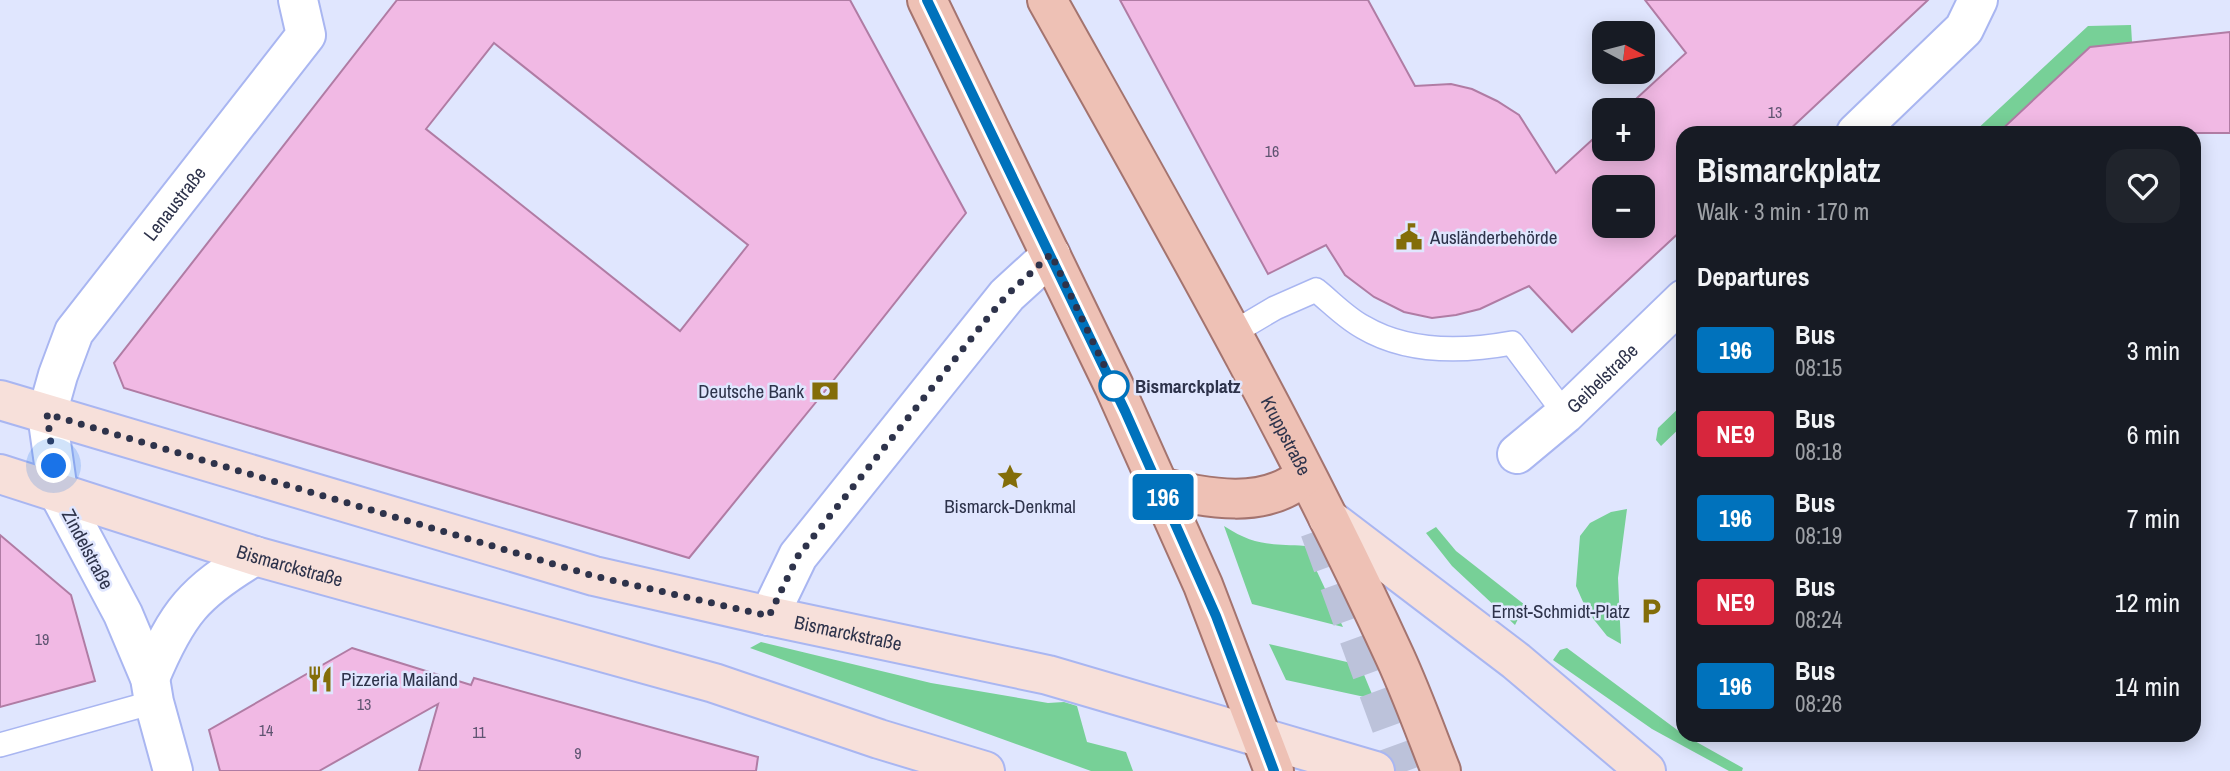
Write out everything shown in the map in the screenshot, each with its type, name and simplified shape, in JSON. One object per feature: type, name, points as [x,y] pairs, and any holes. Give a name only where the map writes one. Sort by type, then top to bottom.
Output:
[{"type":"main road","points":[[927,0],[1051,254],[1159,487],[1216,616],[1274,771]]},
{"type":"main road","name":"Kruppstraße","points":[[1048,0],[1231,334],[1328,518],[1396,660],[1441,771]]},
{"type":"main road","name":"Bismarckstraße","points":[[0,400],[594,576],[1060,678],[1375,771]]},
{"type":"main road","name":"Bismarckstraße","points":[[0,474],[255,556],[714,683],[879,739],[985,771]]},
{"type":"main road","points":[[1159,487],[1192,494],[1253,499],[1275,494],[1295,485],[1305,475]]},
{"type":"main road","points":[[1328,518],[1516,661],[1646,771]]},
{"type":"main road","points":[[879,739],[923,771]]},
{"type":"street","name":"Lenaustraße","points":[[47,414],[74,332],[306,35],[298,0]]},
{"type":"street","points":[[1863,126],[1964,29],[1978,0]]},
{"type":"street","points":[[769,616],[798,556],[990,315],[1007,295],[1051,254]]},
{"type":"street","name":"Geibelstraße","points":[[1517,454],[1565,414],[1676,307]]},
{"type":"street","name":"Zindelstraße","points":[[47,414],[58,492],[123,614],[152,690],[173,771]]},
{"type":"street","points":[[152,690],[166,639],[187,608],[219,577],[255,556]]},
{"type":"lane","points":[[1231,334],[1275,308],[1316,290],[1363,327],[1410,346],[1480,349],[1512,343],[1565,414]]},
{"type":"lane","points":[[0,745],[152,690]]},
{"type":"green space","points":[[2131,25],[2132,42],[2090,47],[2005,126],[1981,126],[2088,26]]},
{"type":"green space","points":[[1676,411],[1676,432],[1661,446],[1656,440],[1658,428]]},
{"type":"green space","points":[[1627,509],[1618,578],[1621,644],[1607,636],[1587,611],[1576,586],[1580,536],[1590,523],[1611,512]]},
{"type":"green space","points":[[1224,526],[1254,541],[1305,546],[1343,627],[1252,604]]},
{"type":"green space","points":[[1436,527],[1456,551],[1525,605],[1515,625],[1452,566],[1426,533]]},
{"type":"green space","points":[[761,642],[931,683],[1077,706],[1087,742],[1126,752],[1133,771],[1091,771],[750,648]]},
{"type":"green space","points":[[1269,644],[1360,665],[1374,699],[1286,680]]},
{"type":"green space","points":[[1567,648],[1676,729],[1676,742],[1697,742],[1743,768],[1742,771],[1729,771],[1652,729],[1553,660],[1560,650]]},
{"type":"building","points":[[397,0],[850,0],[966,213],[689,558],[124,388],[114,363]],"holes":[[[494,43],[748,245],[680,331],[426,129]]]},
{"type":"building","points":[[1120,0],[1368,0],[1415,86],[1451,84],[1472,89],[1497,101],[1519,115],[1556,173],[1592,140],[1592,161],[1655,161],[1655,98],[1637,98],[1652,84],[1656,84],[1656,81],[1686,53],[1645,0],[1928,0],[1793,126],[1676,126],[1676,235],[1572,332],[1529,286],[1480,309],[1432,318],[1404,312],[1374,297],[1345,275],[1326,245],[1268,274]]},
{"type":"building","points":[[2230,32],[2230,133],[2201,133],[2201,126],[2005,126],[2090,47]]},
{"type":"building","points":[[0,535],[71,595],[95,681],[0,707]]},
{"type":"building","points":[[352,648],[471,685],[474,678],[758,757],[756,771],[419,771],[438,704],[319,771],[220,771],[209,730]]},
{"type":"tunnel","points":[[1319,530],[1407,771]]},
{"type":"bus line","name":"196","points":[[927,0],[1125,411],[1216,616],[1274,771]]},
{"type":"place","name":"Ausländerbehörde","points":[[1409,237]]},
{"type":"place","name":"Bismarckplatz","points":[[1114,386]]},
{"type":"place","name":"Deutsche Bank","points":[[825,391]]},
{"type":"place","name":"Bismarck-Denkmal","points":[[1010,477]]},
{"type":"place","name":"Ernst-Schmidt-Platz","points":[[1651,611]]},
{"type":"place","name":"Pizzeria Mailand","points":[[320,679]]},
{"type":"route","points":[[54,466],[47,414],[594,576],[769,616],[798,556],[990,315],[1007,295],[1051,254],[1114,386]]}]
